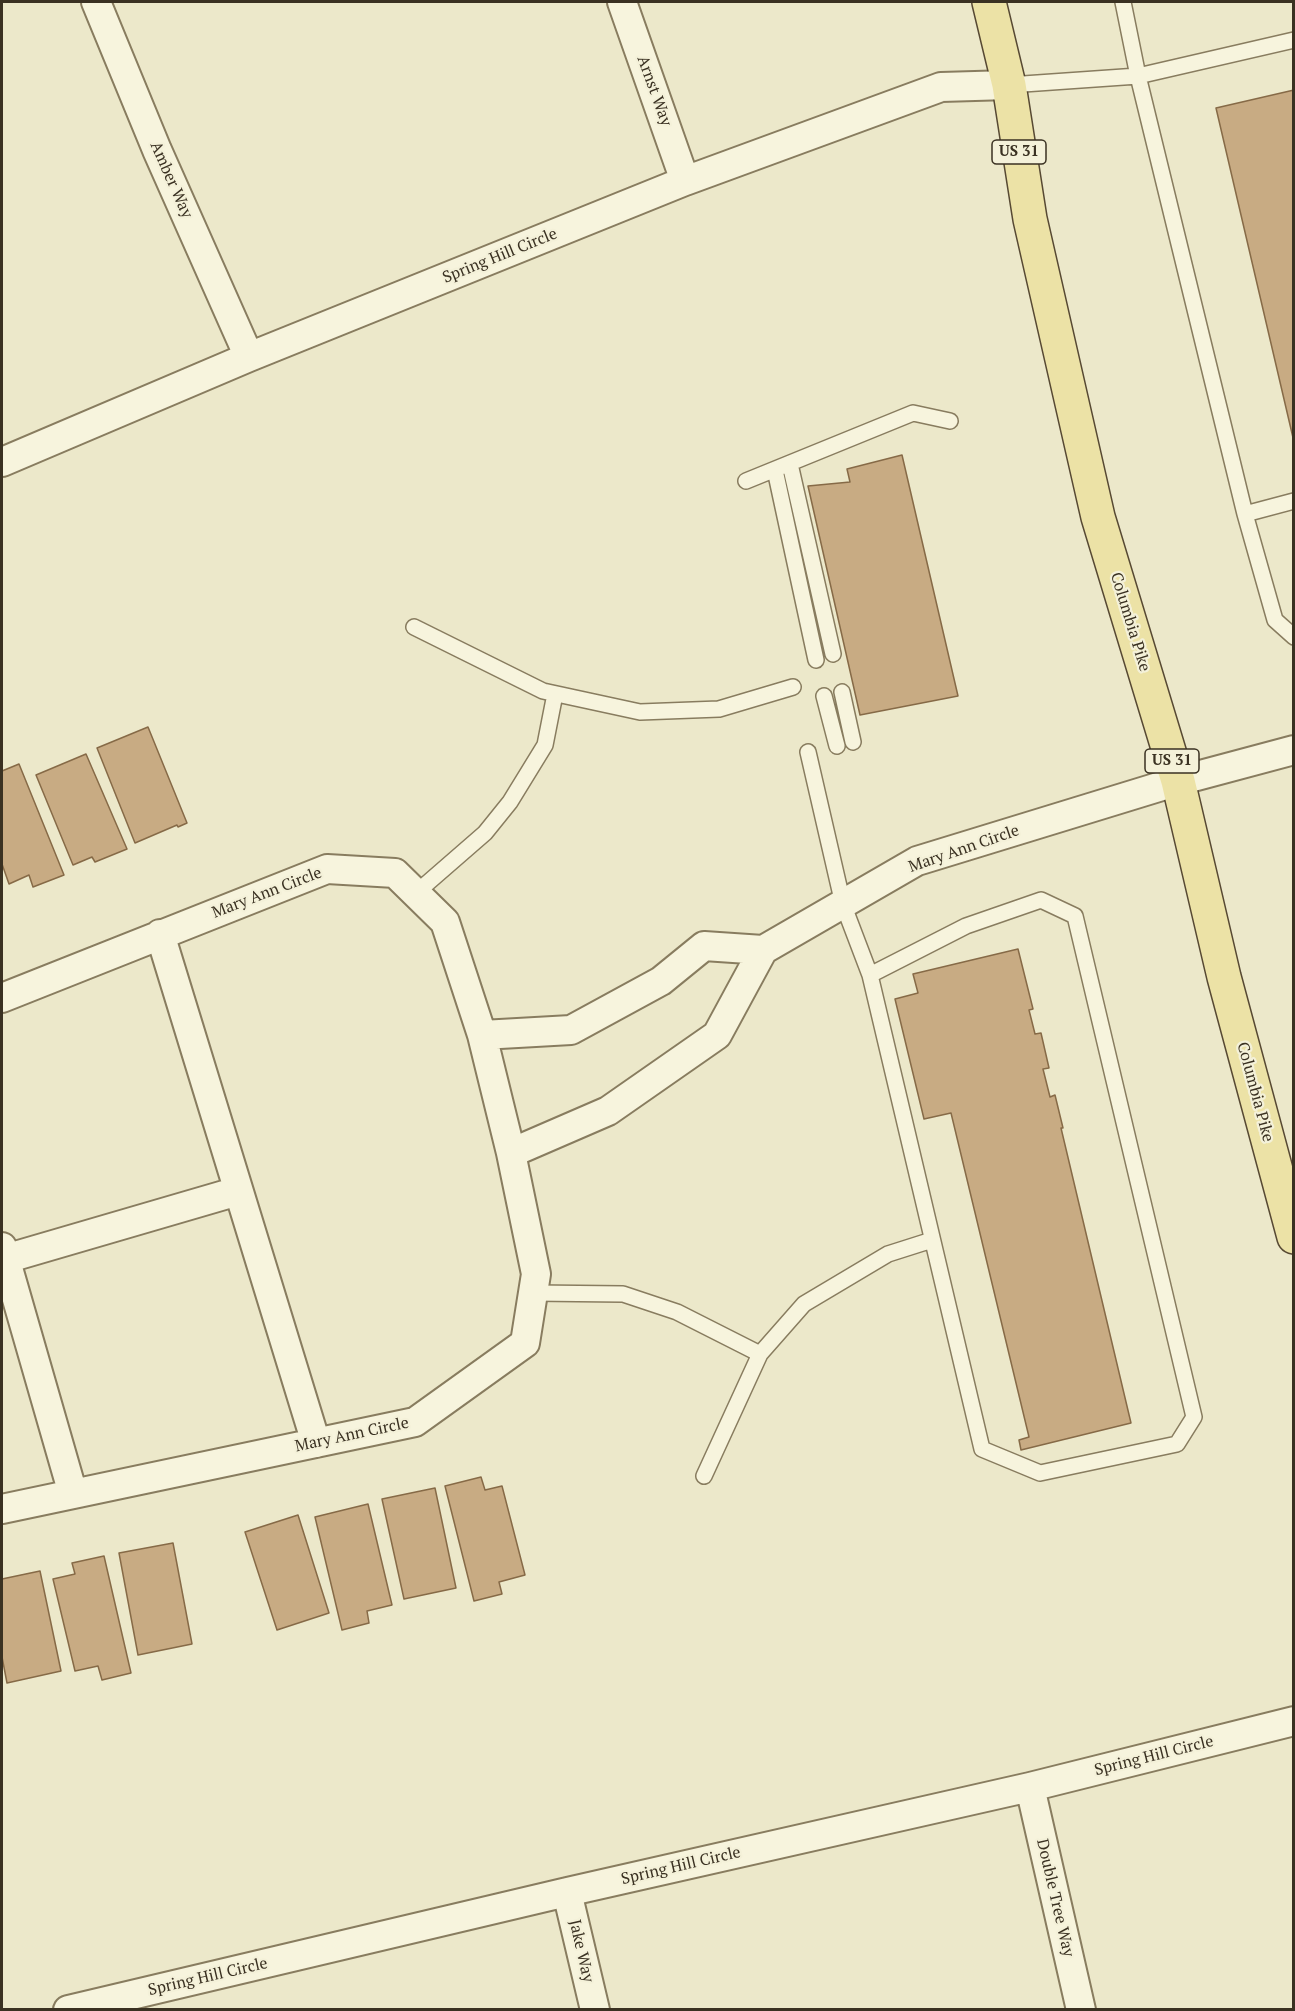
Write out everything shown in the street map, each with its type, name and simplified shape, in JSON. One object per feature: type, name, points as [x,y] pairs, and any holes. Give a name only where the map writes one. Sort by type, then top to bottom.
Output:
[{"type":"main road","name":"Columbia Pike","points":[[989,2],[1009,85],[1030,219],[1098,517],[1178,781],[1224,977],[1293,1237]]},
{"type":"street","name":"Amber Way","points":[[96,2],[157,150],[249,357]]},
{"type":"street","name":"Arnst Way","points":[[621,2],[685,181]]},
{"type":"street","name":"Spring Hill Circle","points":[[2,462],[249,357],[685,181],[941,87],[1009,85]]},
{"type":"street","name":"Mary Ann Circle","points":[[764,950],[916,861],[1178,781],[1293,750]]},
{"type":"street","name":"Mary Ann Circle","points":[[2,998],[327,870],[395,873],[445,922],[482,1035],[511,1153],[536,1274],[525,1343],[416,1422],[2,1509]]},
{"type":"street","points":[[160,934],[316,1443]]},
{"type":"street","points":[[482,1035],[571,1030],[661,981],[704,946],[764,950],[717,1035],[608,1111],[511,1153]]},
{"type":"street","points":[[73,1494],[3,1253],[238,1191]]},
{"type":"street","name":"Spring Hill Circle","points":[[68,2010],[104,2005],[567,1892],[1030,1787],[1293,1721]]},
{"type":"street","name":"Double Tree Way","points":[[1030,1787],[1081,2010]]},
{"type":"street","name":"Jake Way","points":[[567,1892],[595,2010]]},
{"type":"lane","points":[[1124,2],[1138,76],[1245,514],[1275,621],[1293,637]]},
{"type":"lane","points":[[1009,85],[1138,76],[1293,40]]},
{"type":"lane","points":[[746,481],[913,413],[950,421]]},
{"type":"lane","points":[[790,464],[833,654]]},
{"type":"lane","points":[[775,470],[816,660]]},
{"type":"lane","points":[[1245,514],[1293,501]]},
{"type":"lane","points":[[414,627],[543,692],[640,712],[719,709],[793,687]]},
{"type":"lane","points":[[842,692],[853,742]]},
{"type":"lane","points":[[416,893],[485,833],[510,802],[545,745],[555,694]]},
{"type":"lane","points":[[824,696],[837,746]]},
{"type":"lane","points":[[808,752],[843,904],[870,975],[982,1449],[1040,1473],[1177,1444],[1194,1417],[1075,916],[1041,900],[966,926],[870,975]]},
{"type":"lane","points":[[704,1476],[760,1354],[804,1304],[888,1254],[932,1240]]},
{"type":"lane","points":[[533,1293],[623,1294],[677,1312],[760,1354]]},
{"type":"building","points":[[1294,90],[1294,442],[1216,108]]},
{"type":"building","points":[[902,455],[958,696],[860,715],[808,486],[850,482],[847,469]]},
{"type":"building","points":[[148,727],[187,823],[135,843],[97,748]]},
{"type":"building","points":[[86,754],[127,849],[95,862],[92,857],[73,865],[36,775]]},
{"type":"building","points":[[19,764],[64,875],[33,887],[29,875],[9,884],[2,864],[2,771]]},
{"type":"building","points":[[1018,949],[1033,1009],[1029,1010],[1035,1034],[1041,1033],[1049,1068],[1043,1069],[1050,1097],[1055,1095],[1131,1423],[1021,1450],[1019,1440],[1029,1437],[951,1113],[924,1119],[895,999],[918,993],[913,974]]},
{"type":"building","points":[[481,1477],[485,1490],[502,1486],[525,1575],[499,1582],[502,1594],[474,1601],[445,1486]]},
{"type":"building","points":[[435,1488],[456,1588],[404,1599],[382,1499]]},
{"type":"building","points":[[368,1504],[392,1605],[367,1611],[369,1623],[342,1630],[315,1517]]},
{"type":"building","points":[[298,1515],[329,1613],[277,1630],[245,1532]]},
{"type":"building","points":[[173,1543],[192,1644],[138,1655],[119,1553]]},
{"type":"building","points":[[104,1556],[131,1673],[102,1680],[98,1666],[75,1671],[53,1579],[75,1574],[72,1563]]},
{"type":"building","points":[[40,1571],[61,1671],[7,1683],[2,1657],[2,1579]]}]
